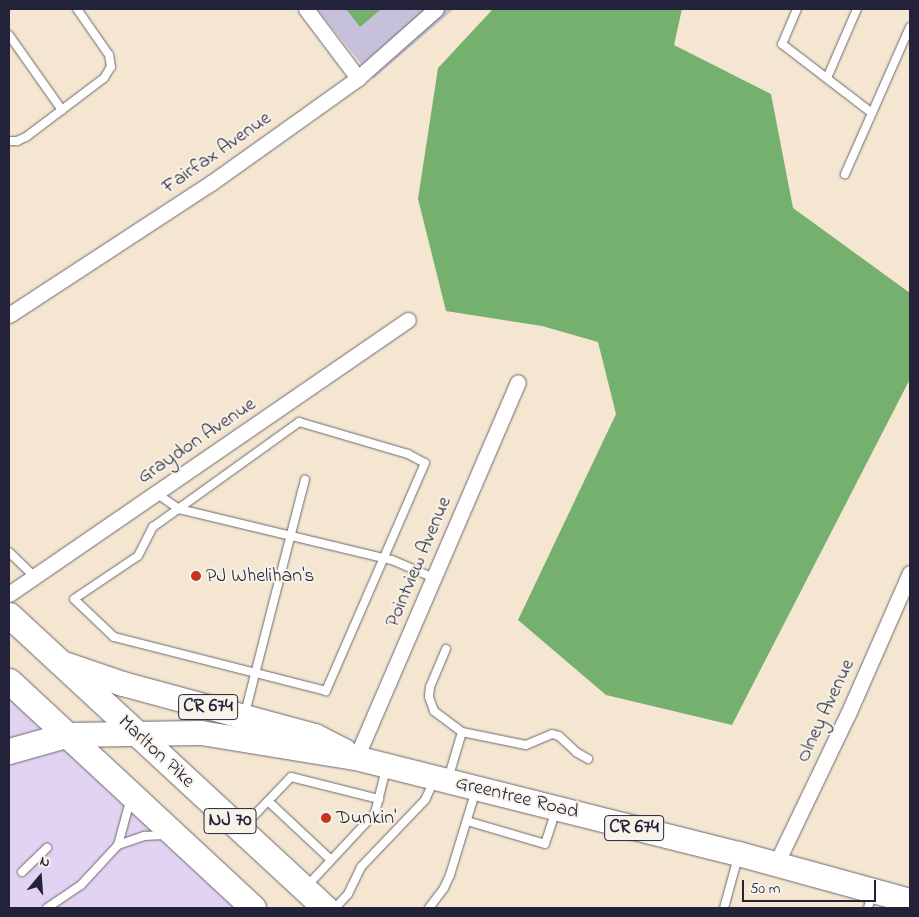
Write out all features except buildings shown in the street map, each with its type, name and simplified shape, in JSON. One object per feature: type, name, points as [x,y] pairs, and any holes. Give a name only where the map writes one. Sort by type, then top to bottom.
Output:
[{"type":"highway","name":"Marlton Pike","points":[[9,615],[325,908]]},
{"type":"highway","name":"NJ 70","points":[[9,681],[253,908]]},
{"type":"highway","points":[[9,751],[66,735]]},
{"type":"main road","name":"Greentree Road","points":[[57,661],[241,728]]},
{"type":"main road","name":"Greentree Road","points":[[66,735],[201,733],[241,728],[315,736],[356,758],[776,864],[870,900],[910,901]]},
{"type":"street","points":[[306,9],[358,78]]},
{"type":"street","name":"Fairfax Avenue","points":[[9,314],[211,183],[358,78],[436,9]]},
{"type":"street","name":"Graydon Avenue","points":[[9,594],[408,320]]},
{"type":"street","name":"Pointview Avenue","points":[[356,758],[518,382]]},
{"type":"street","name":"Olney Avenue","points":[[776,864],[848,714],[910,573]]},
{"type":"lane","points":[[9,141],[16,141],[26,137],[104,78],[111,67],[109,55],[77,9]]},
{"type":"lane","points":[[797,9],[782,44],[872,113]]},
{"type":"lane","points":[[826,78],[857,9]]},
{"type":"lane","points":[[845,174],[910,27]]},
{"type":"lane","points":[[9,35],[62,110]]},
{"type":"lane","points":[[299,422],[408,454],[425,463],[326,690],[114,637],[74,599],[138,556],[153,527],[179,509],[299,422]]},
{"type":"lane","points":[[241,728],[305,480]]},
{"type":"lane","points":[[156,493],[179,509],[384,558],[434,578]]},
{"type":"lane","points":[[9,552],[34,576]]},
{"type":"lane","points":[[446,649],[430,687],[429,697],[434,711],[462,732],[526,745],[552,734],[559,736],[588,760]]},
{"type":"lane","points":[[335,908],[348,894],[361,867],[425,800],[441,779],[462,732]]},
{"type":"lane","points":[[304,890],[375,813],[387,766]]},
{"type":"lane","points":[[240,830],[291,777],[379,798]]},
{"type":"lane","points":[[429,908],[444,888],[450,876],[477,788]]},
{"type":"lane","points":[[47,908],[81,885],[118,845],[129,808],[131,794]]},
{"type":"lane","points":[[268,801],[331,860]]},
{"type":"lane","points":[[467,822],[545,844],[557,808]]},
{"type":"lane","points":[[118,845],[144,836],[174,835]]},
{"type":"lane","points":[[22,872],[47,848]]},
{"type":"lane","points":[[724,908],[739,854]]},
{"type":"shaded area","points":[[317,9],[454,9],[373,79]]},
{"type":"shaded area","points":[[9,681],[253,908],[9,908]]},
{"type":"green space","points":[[346,9],[381,9],[360,27]]},
{"type":"green space","points":[[493,9],[682,9],[674,45],[771,94],[793,208],[910,293],[910,379],[732,725],[606,695],[518,620],[616,414],[598,342],[542,326],[446,311],[418,199],[438,68]]},
{"type":"place","name":"PJ Whelihan's","points":[[196,576]]},
{"type":"place","name":"Dunkin'","points":[[326,818]]}]
